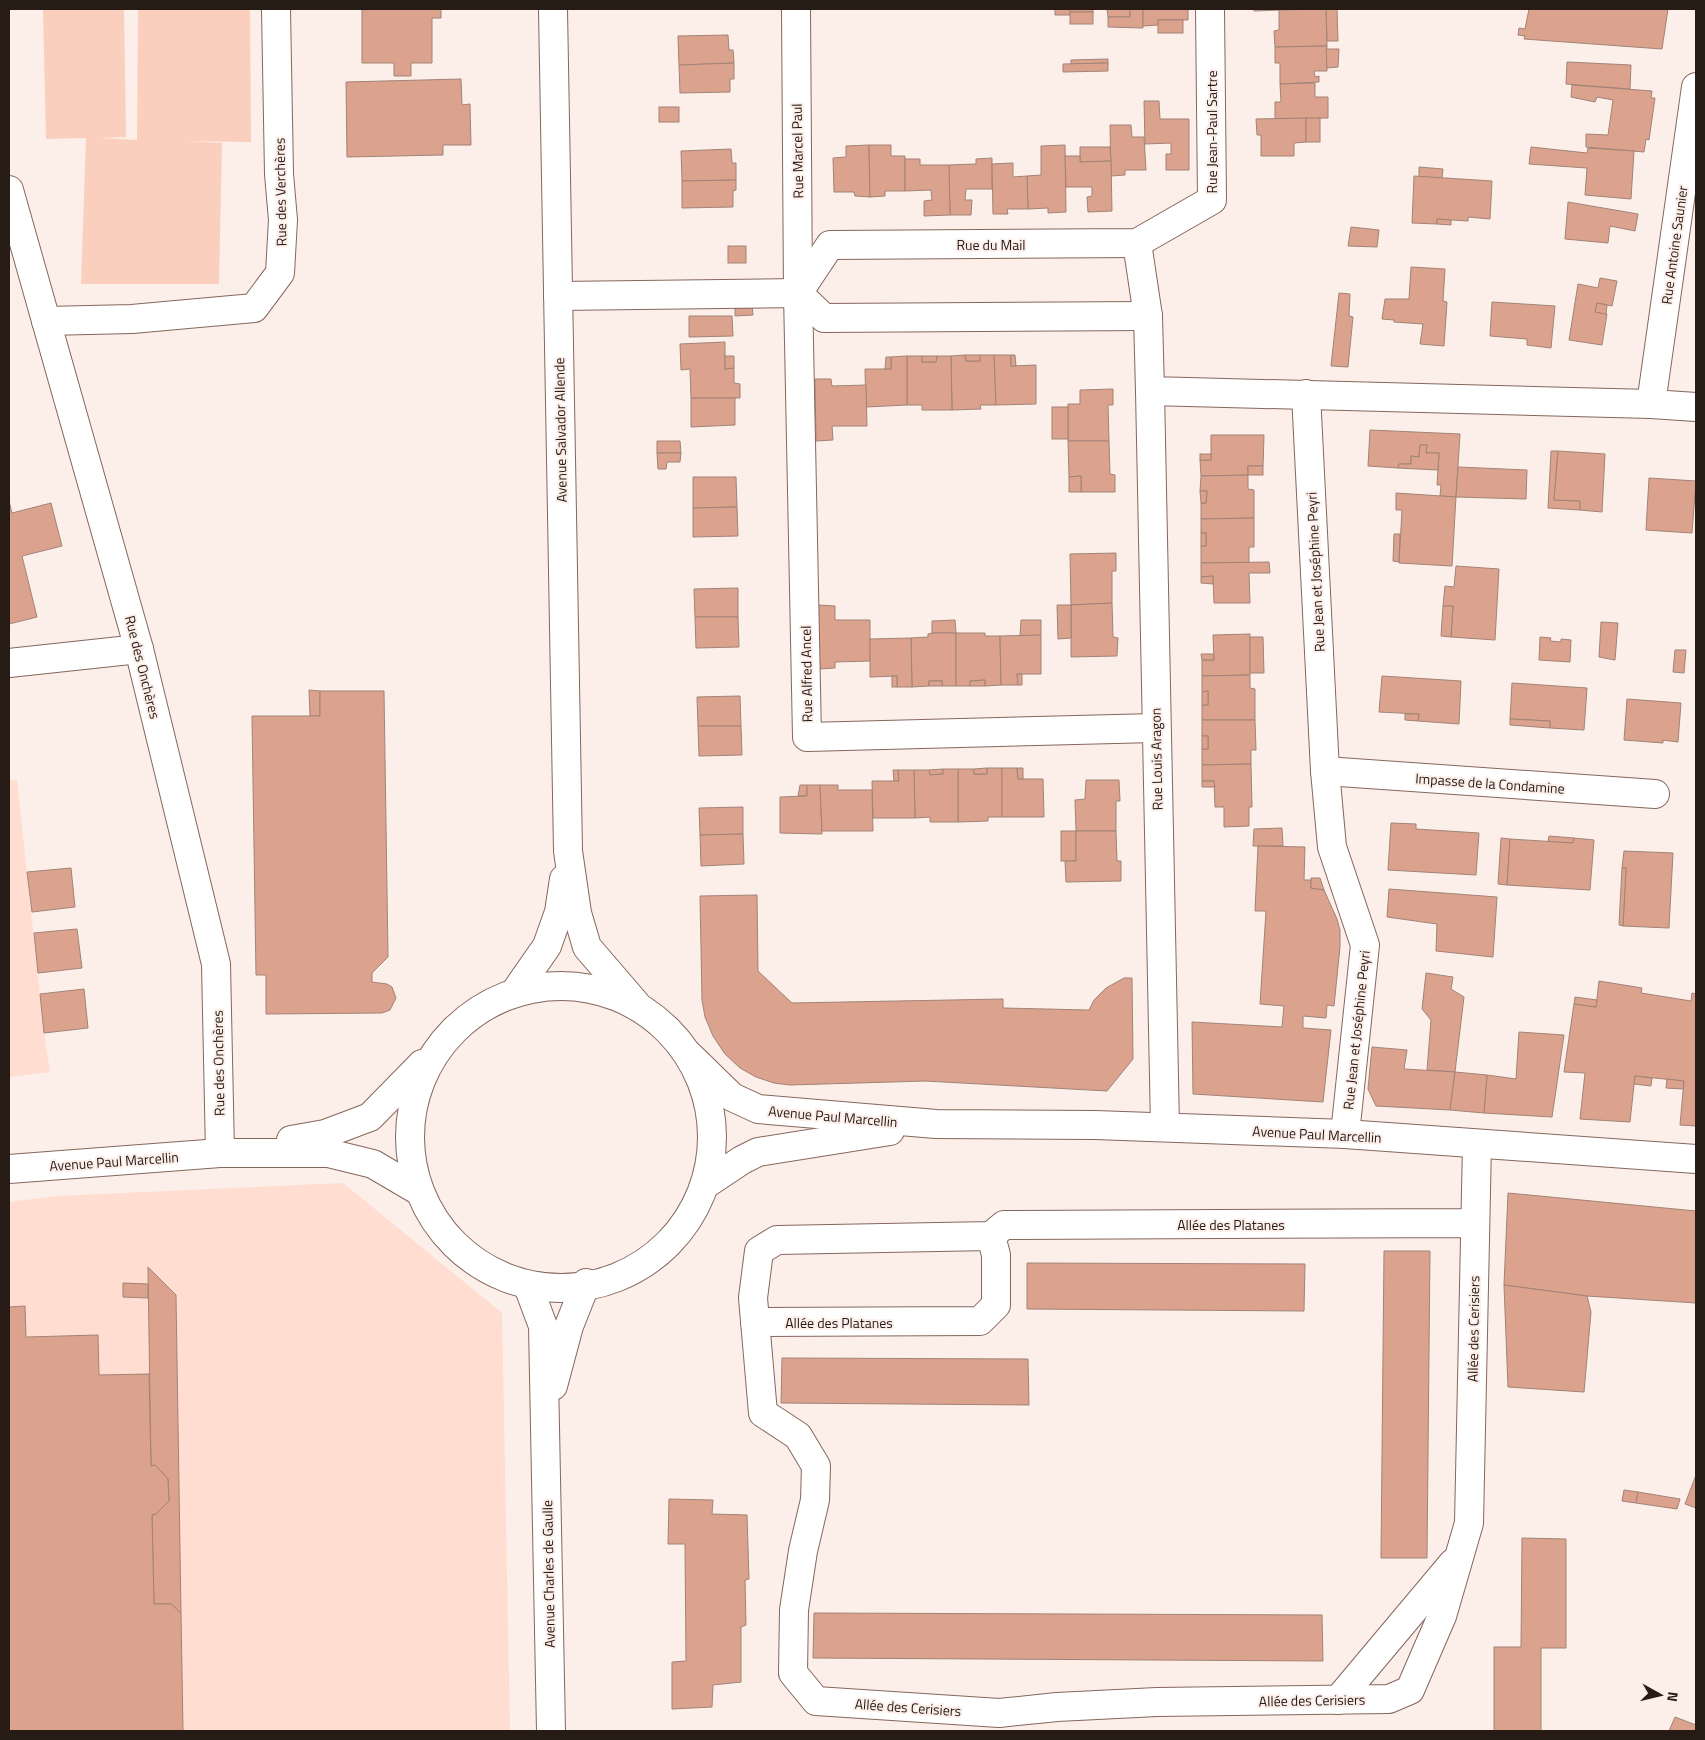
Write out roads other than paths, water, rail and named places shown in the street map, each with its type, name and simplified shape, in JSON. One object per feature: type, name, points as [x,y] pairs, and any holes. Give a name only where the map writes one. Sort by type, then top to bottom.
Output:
[{"type":"street","name":"Rue des Verchères","points":[[46,321],[132,319],[254,308],[280,273],[284,220],[279,174],[276,9]]},
{"type":"street","name":"Avenue Salvador Allende","points":[[553,9],[568,851],[577,913],[587,947],[636,1004]]},
{"type":"street","name":"Rue Marcel Paul","points":[[796,9],[798,293]]},
{"type":"street","name":"Rue Jean-Paul Sartre","points":[[1137,243],[1212,200],[1210,9]]},
{"type":"street","name":"Rue Antoine Saunier","points":[[1651,404],[1696,87]]},
{"type":"street","name":"Rue des Onchères","points":[[9,190],[140,649],[216,964],[220,1153]]},
{"type":"street","points":[[1137,243],[1148,316],[1150,391],[1651,404],[1696,407]]},
{"type":"street","name":"Rue du Mail","points":[[798,293],[830,245],[1137,243]]},
{"type":"street","points":[[558,296],[798,293],[824,318],[1148,316]]},
{"type":"street","name":"Rue Alfred Ancel","points":[[798,293],[807,737],[1155,728]]},
{"type":"street","name":"Rue Louis Aragon","points":[[1150,391],[1155,728],[1165,1126]]},
{"type":"street","name":"Rue Jean et Joséphine Peyri","points":[[1306,394],[1325,771],[1332,847],[1365,945],[1345,1134]]},
{"type":"street","points":[[9,663],[140,649]]},
{"type":"street","name":"Impasse de la Condamine","points":[[1325,771],[1655,794]]},
{"type":"street","name":"Avenue Salvador Allende","points":[[515,992],[547,946],[559,912],[568,851]]},
{"type":"street","points":[[436,1050],[415,1094],[409,1143],[419,1191],[432,1218],[458,1250],[490,1273],[528,1286],[586,1283],[619,1277],[656,1258],[682,1230],[706,1184],[712,1151],[712,1118],[704,1086],[690,1056],[666,1027],[636,1004],[597,989],[556,984],[515,992]]},
{"type":"street","name":"Avenue Paul Marcellin","points":[[220,1153],[325,1134],[370,1117],[470,1014],[515,992]]},
{"type":"street","name":"Avenue Paul Marcellin","points":[[690,1056],[732,1097],[758,1110],[936,1124],[1165,1126],[1345,1134],[1696,1159]]},
{"type":"street","name":"Avenue Paul Marcellin","points":[[706,1184],[742,1160],[758,1152],[936,1124]]},
{"type":"street","name":"Allée des Cerisiers","points":[[756,1334],[763,1412],[798,1436],[816,1466],[815,1500],[803,1551],[794,1610],[793,1673],[816,1701],[999,1713],[1057,1707],[1157,1702],[1338,1700],[1390,1707],[1410,1690],[1442,1616],[1469,1523],[1477,1144]]},
{"type":"street","name":"Avenue Paul Marcellin","points":[[9,1169],[220,1153],[328,1153],[373,1164],[419,1191]]},
{"type":"street","name":"Allée des Platanes","points":[[991,1236],[996,1255],[996,1305],[980,1321],[756,1334],[753,1298],[759,1251],[777,1240],[991,1236],[1004,1225],[1475,1223]]},
{"type":"street","name":"Avenue Charles de Gaulle","points":[[545,1417],[569,1326],[586,1283]]},
{"type":"street","name":"Avenue Charles de Gaulle","points":[[528,1286],[544,1326],[551,1731]]},
{"type":"street","points":[[1338,1700],[1460,1555]]}]
